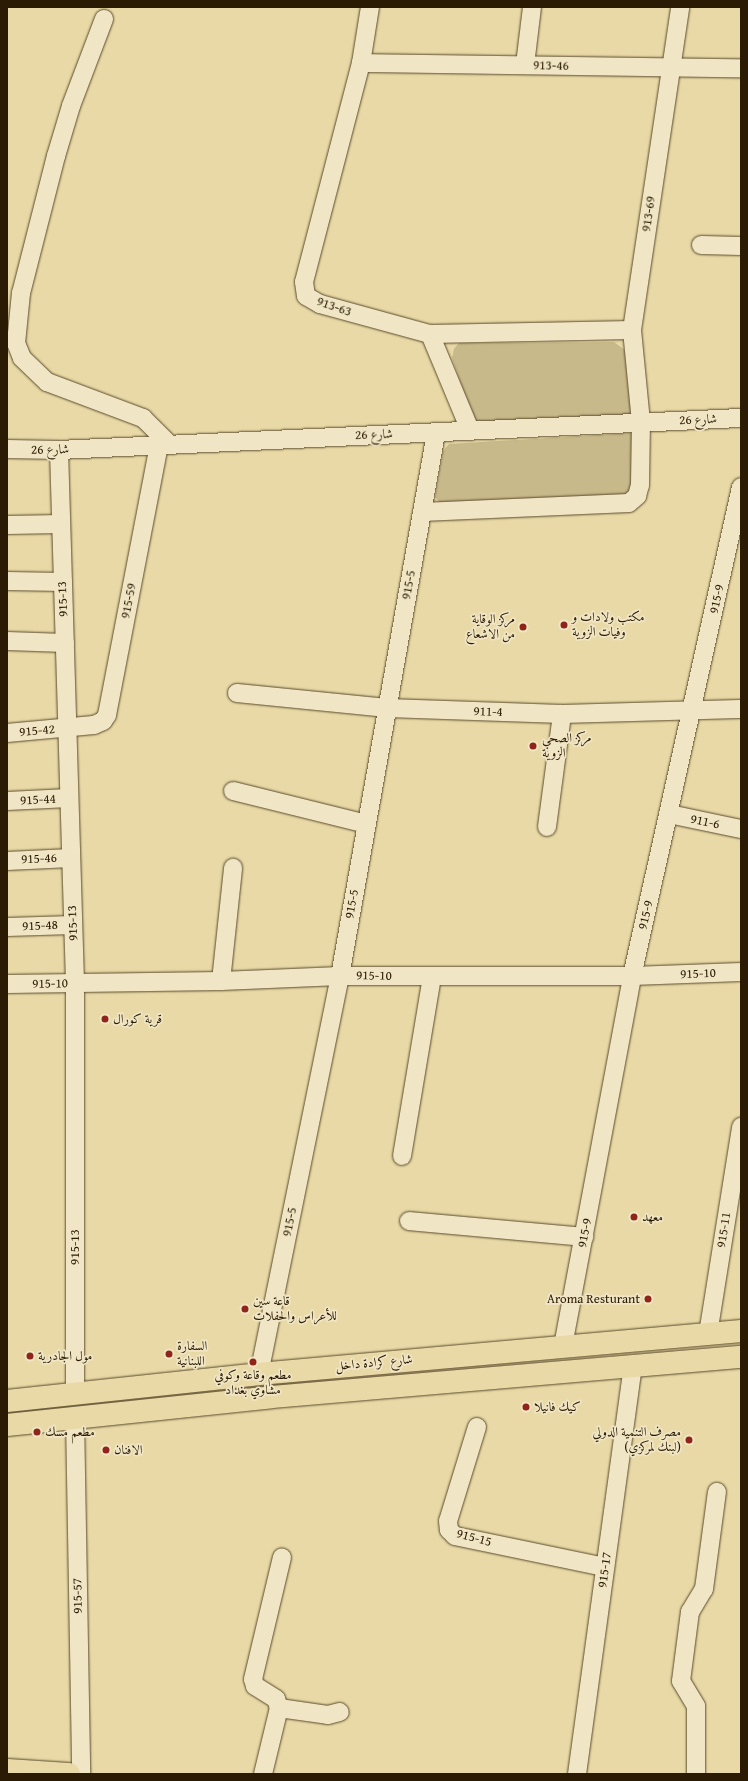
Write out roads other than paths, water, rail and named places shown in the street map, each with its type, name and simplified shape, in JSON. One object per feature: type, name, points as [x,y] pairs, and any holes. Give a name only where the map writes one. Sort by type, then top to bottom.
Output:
[{"type":"main road","name":"شارع كرادة داخل","points":[[7,1401],[75,1395],[264,1373],[741,1331]]},
{"type":"main road","points":[[570,1346],[579,1370]]},
{"type":"main road","name":"شارع كرادة داخل","points":[[7,1425],[272,1397],[741,1357]]},
{"type":"main road","points":[[264,1373],[272,1397]]},
{"type":"main road","points":[[7,1770],[69,1774]]},
{"type":"street","name":"913-63","points":[[370,7],[361,63],[304,282],[306,296],[320,304],[430,334],[632,330]]},
{"type":"street","points":[[525,66],[532,7]]},
{"type":"street","name":"913-69","points":[[422,512],[629,503],[637,496],[640,485],[641,422],[632,330],[680,7]]},
{"type":"street","points":[[104,19],[71,106],[56,156],[21,293],[16,343],[22,358],[47,382],[143,418],[164,444]]},
{"type":"street","name":"913-46","points":[[361,63],[741,68]]},
{"type":"street","points":[[701,245],[741,246]]},
{"type":"street","points":[[430,334],[470,430]]},
{"type":"street","name":"شارع 26","points":[[7,450],[58,450],[741,418]]},
{"type":"street","name":"915-5","points":[[264,1373],[340,976],[436,433]]},
{"type":"street","name":"915-59","points":[[67,728],[94,725],[103,721],[107,715],[164,444]]},
{"type":"street","name":"915-13","points":[[58,450],[73,925],[75,1395]]},
{"type":"street","name":"915-9","points":[[570,1346],[584,1237],[632,976],[692,713],[741,487]]},
{"type":"street","points":[[7,525],[61,524]]},
{"type":"street","points":[[7,581],[63,582]]},
{"type":"street","points":[[7,641],[65,643]]},
{"type":"street","name":"911-4","points":[[236,693],[387,708],[562,714],[692,713],[741,709]]},
{"type":"street","points":[[547,827],[562,714]]},
{"type":"street","name":"915-42","points":[[7,733],[67,728]]},
{"type":"street","points":[[233,791],[366,824]]},
{"type":"street","name":"915-44","points":[[7,801],[69,798]]},
{"type":"street","name":"911-6","points":[[669,814],[741,829]]},
{"type":"street","name":"915-46","points":[[7,860],[71,858]]},
{"type":"street","points":[[221,981],[233,868]]},
{"type":"street","name":"915-48","points":[[7,927],[73,925]]},
{"type":"street","name":"915-10","points":[[7,984],[221,981],[340,976],[632,976],[741,972]]},
{"type":"street","points":[[402,1156],[432,977]]},
{"type":"street","name":"915-11","points":[[708,1334],[741,1127]]},
{"type":"street","points":[[409,1222],[584,1237]]},
{"type":"street","name":"915-17","points":[[577,1774],[633,1366]]},
{"type":"street","name":"915-57","points":[[74,1417],[81,1774]]},
{"type":"street","name":"915-15","points":[[477,1427],[448,1521],[449,1530],[456,1536],[605,1567]]},
{"type":"street","points":[[696,1774],[696,1706],[681,1681],[690,1612],[704,1589],[717,1492]]},
{"type":"street","points":[[263,1774],[279,1708],[276,1699],[256,1686],[253,1679],[282,1556]]},
{"type":"street","points":[[279,1708],[328,1715],[340,1712]]},
{"type":"place","name":"مكتب ولادات و وفيات الزوية","points":[[564,625]]},
{"type":"place","name":"مركز الوقاية من الاشعاع","points":[[523,627]]},
{"type":"place","name":"مركز الصحي الزوية","points":[[533,746]]},
{"type":"place","name":"قرية كورال","points":[[105,1019]]},
{"type":"place","name":"معهد","points":[[634,1217]]},
{"type":"place","name":"Aroma Resturant","points":[[648,1299]]},
{"type":"place","name":"قاعة سين للأعراس والحفلات","points":[[245,1309]]},
{"type":"place","name":"السفارة اللبنانية","points":[[169,1354]]},
{"type":"place","name":"مول الجادرية","points":[[30,1356]]},
{"type":"place","name":"مطعم وقاعة وكوفي مشاوي بغداد","points":[[253,1362]]},
{"type":"place","name":"كيك فانيلا","points":[[526,1407]]},
{"type":"place","name":"مطعم مسك","points":[[37,1432]]},
{"type":"place","name":"مصرف التنمية الدولي (لبنك لمركزي)","points":[[689,1440]]},
{"type":"place","name":"الافنان","points":[[106,1450]]}]
